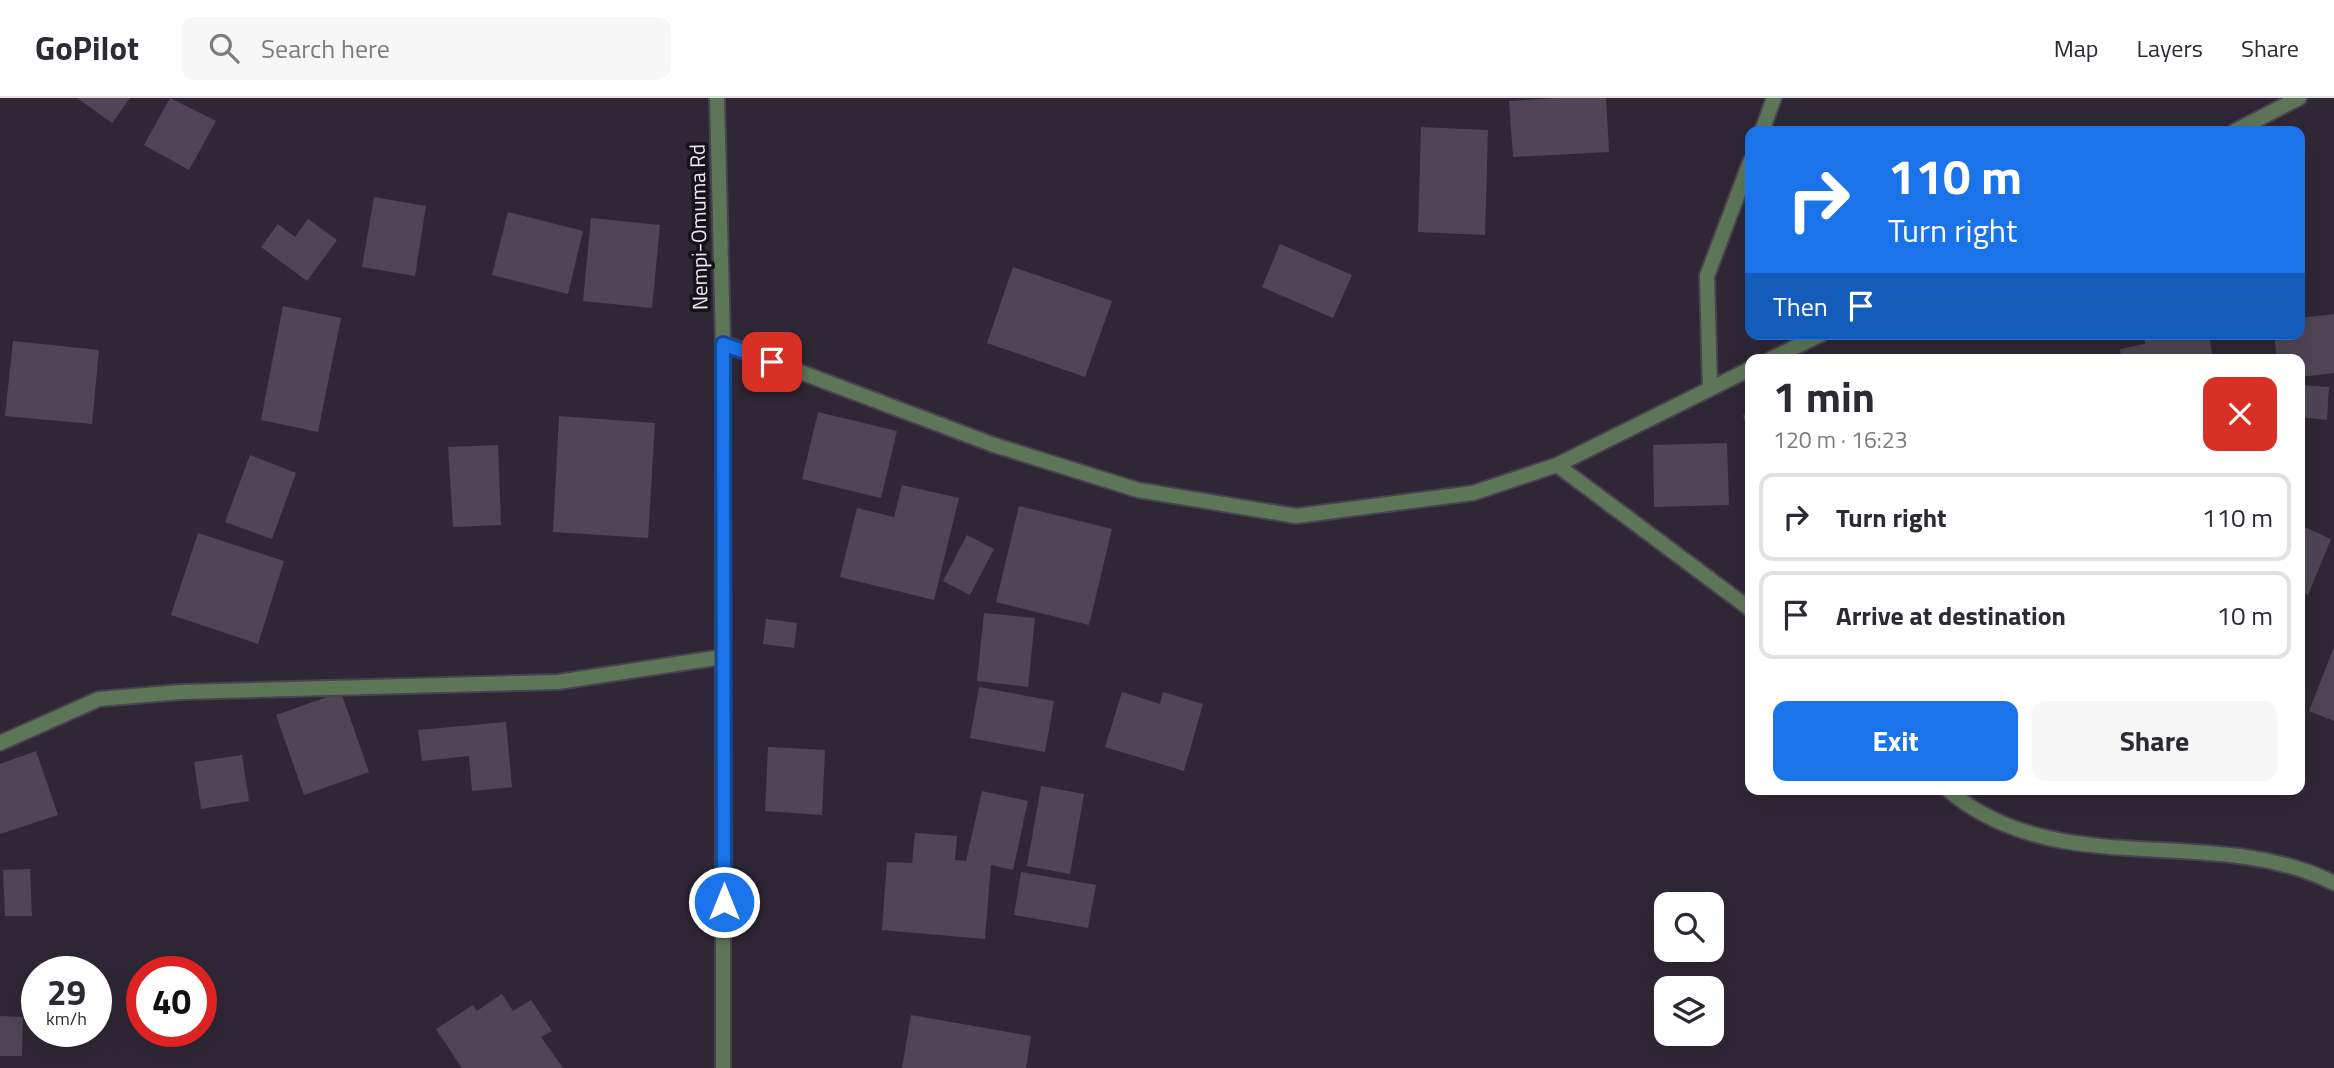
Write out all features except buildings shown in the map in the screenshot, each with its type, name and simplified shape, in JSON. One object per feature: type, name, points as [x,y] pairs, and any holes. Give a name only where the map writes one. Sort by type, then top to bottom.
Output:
[{"type":"street","name":"Nempi-Omuma Rd","points":[[717,98],[723,344],[723,1068]]},
{"type":"street","points":[[1764,126],[1774,98]]},
{"type":"street","points":[[2245,126],[2299,98]]},
{"type":"street","points":[[1710,388],[1707,276],[1745,175]]},
{"type":"street","points":[[1781,354],[1810,340]]},
{"type":"street","points":[[723,344],[994,445],[1138,490],[1296,516],[1474,494],[1557,466],[1745,371]]},
{"type":"street","points":[[1557,466],[1745,604]]},
{"type":"street","points":[[0,743],[99,699],[181,692],[558,682],[723,657]]},
{"type":"street","points":[[1954,795],[1964,804],[2045,839],[2140,851],[2248,857],[2313,872],[2334,883]]},
{"type":"route","points":[[724,902],[723,344],[772,362]]}]
